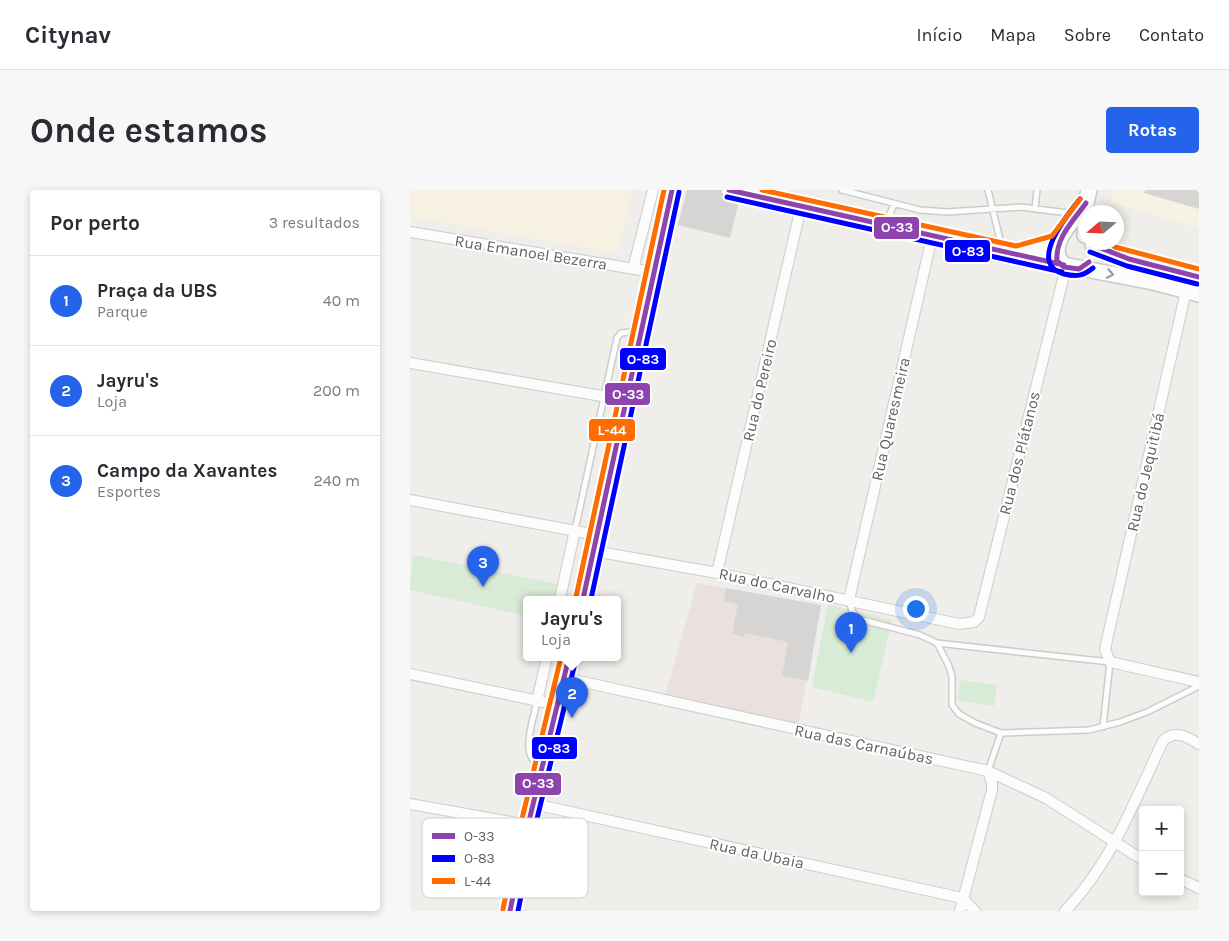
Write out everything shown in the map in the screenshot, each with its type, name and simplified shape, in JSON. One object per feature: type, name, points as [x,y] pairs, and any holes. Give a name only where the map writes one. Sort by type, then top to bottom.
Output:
[{"type":"main road","points":[[584,596],[672,190]]},
{"type":"main road","points":[[729,190],[932,237],[1192,292]]},
{"type":"main road","points":[[1084,202],[1059,239],[1057,256],[1070,267],[1088,264],[1093,255],[1092,250]]},
{"type":"main road","points":[[1009,253],[1059,239],[1069,232],[1079,233]]},
{"type":"main road","points":[[1111,250],[1129,259],[1199,277]]},
{"type":"main road","points":[[530,818],[565,678],[567,661]]},
{"type":"main road","points":[[510,911],[513,898]]},
{"type":"street","points":[[632,269],[653,190]]},
{"type":"street","name":"Rua do Pereiro","points":[[718,573],[801,207]]},
{"type":"street","name":"Rua Emanoel Bezerra","points":[[410,232],[653,272]]},
{"type":"street","name":"Rua Quaresmeira","points":[[849,600],[932,237]]},
{"type":"street","name":"Rua dos Plátanos","points":[[959,624],[969,625],[979,617],[1070,267]]},
{"type":"street","name":"Rua do Jequitibá","points":[[1107,658],[1192,292]]},
{"type":"street","points":[[410,363],[625,400]]},
{"type":"street","points":[[410,500],[597,535]]},
{"type":"street","points":[[561,596],[575,530]]},
{"type":"street","name":"Rua do Carvalho","points":[[594,551],[718,573],[959,624]]},
{"type":"street","points":[[1107,658],[1199,684]]},
{"type":"street","points":[[537,701],[546,661]]},
{"type":"street","points":[[410,674],[558,705]]},
{"type":"street","name":"Rua das Carnaúbas","points":[[565,678],[988,771],[1046,798],[1139,858]]},
{"type":"street","points":[[1064,911],[1085,888],[1115,843],[1167,737],[1176,734],[1199,744]]},
{"type":"street","points":[[960,911],[992,790],[988,771]]},
{"type":"street","points":[[410,804],[489,818]]},
{"type":"street","name":"Rua da Ubaia","points":[[534,804],[962,898]]},
{"type":"street","points":[[1184,881],[1199,888]]},
{"type":"street","points":[[962,898],[975,911]]},
{"type":"lane","points":[[842,190],[920,210],[947,212],[1021,207],[1035,209],[1084,202]]},
{"type":"lane","points":[[988,190],[992,209],[1009,253]]},
{"type":"lane","points":[[1035,209],[1037,190]]},
{"type":"lane","points":[[885,226],[894,204]]},
{"type":"lane","points":[[575,530],[616,338],[621,333],[640,331]]},
{"type":"lane","points":[[849,600],[852,611],[859,619],[938,643],[1107,658],[1103,727]]},
{"type":"lane","points":[[938,643],[950,670],[952,705],[959,714],[975,724],[1001,733],[1089,730],[1103,727],[1147,712],[1199,684]]},
{"type":"lane","points":[[537,701],[528,750],[530,758],[536,764],[543,766]]},
{"type":"lane","points":[[988,771],[1001,733]]},
{"type":"shaded area","points":[[1114,190],[1199,190],[1199,228],[1124,205],[1111,202]]},
{"type":"shaded area","points":[[697,583],[821,605],[798,726],[665,696]]},
{"type":"green space","points":[[413,555],[557,584],[554,596],[523,596],[523,615],[410,590]]},
{"type":"green space","points":[[828,604],[892,620],[873,702],[812,687]]},
{"type":"green space","points":[[960,680],[997,685],[994,706],[957,700]]},
{"type":"sand","points":[[410,190],[632,190],[617,253],[410,217]]},
{"type":"building","points":[[687,190],[720,190],[723,197],[739,202],[730,238],[678,225]]},
{"type":"building","points":[[1145,190],[1199,190],[1199,209],[1144,193]]},
{"type":"building","points":[[726,588],[821,605],[808,681],[782,676],[788,642],[745,633],[744,637],[732,634],[738,604],[724,601]]},
{"type":"transit line","name":"L-44","points":[[576,596],[664,190]]},
{"type":"transit line","name":"O-33","points":[[584,596],[672,190]]},
{"type":"transit line","name":"O-33","points":[[729,190],[1064,265]]},
{"type":"transit line","name":"L-44","points":[[762,190],[1016,246],[1052,236],[1080,199]]},
{"type":"transit line","name":"O-83","points":[[592,596],[679,192]]},
{"type":"transit line","name":"O-83","points":[[727,197],[1062,272]]},
{"type":"transit line","name":"O-83","points":[[1080,199],[1060,226],[1049,250],[1049,260],[1053,268],[1069,275],[1080,275],[1093,268]]},
{"type":"transit line","name":"O-33","points":[[1086,203],[1062,237],[1057,253],[1057,261],[1064,267],[1079,269],[1089,262]]},
{"type":"transit line","name":"L-44","points":[[1124,249],[1199,269]]},
{"type":"transit line","name":"O-33","points":[[1106,250],[1129,259],[1199,277]]},
{"type":"transit line","name":"O-83","points":[[1090,252],[1127,266],[1197,284]]},
{"type":"transit line","name":"L-44","points":[[522,818],[560,661]]},
{"type":"transit line","name":"O-33","points":[[530,818],[568,661]]},
{"type":"transit line","name":"O-83","points":[[537,818],[576,661]]},
{"type":"transit line","name":"L-44","points":[[503,909],[505,898]]},
{"type":"transit line","name":"O-33","points":[[510,911],[513,898]]},
{"type":"transit line","name":"O-83","points":[[518,911],[521,898]]},
{"type":"place","name":"Campo da Xavantes","points":[[483,587]]},
{"type":"place","name":"Praça da UBS","points":[[851,653]]},
{"type":"place","name":"Jayru's","points":[[572,718]]}]
